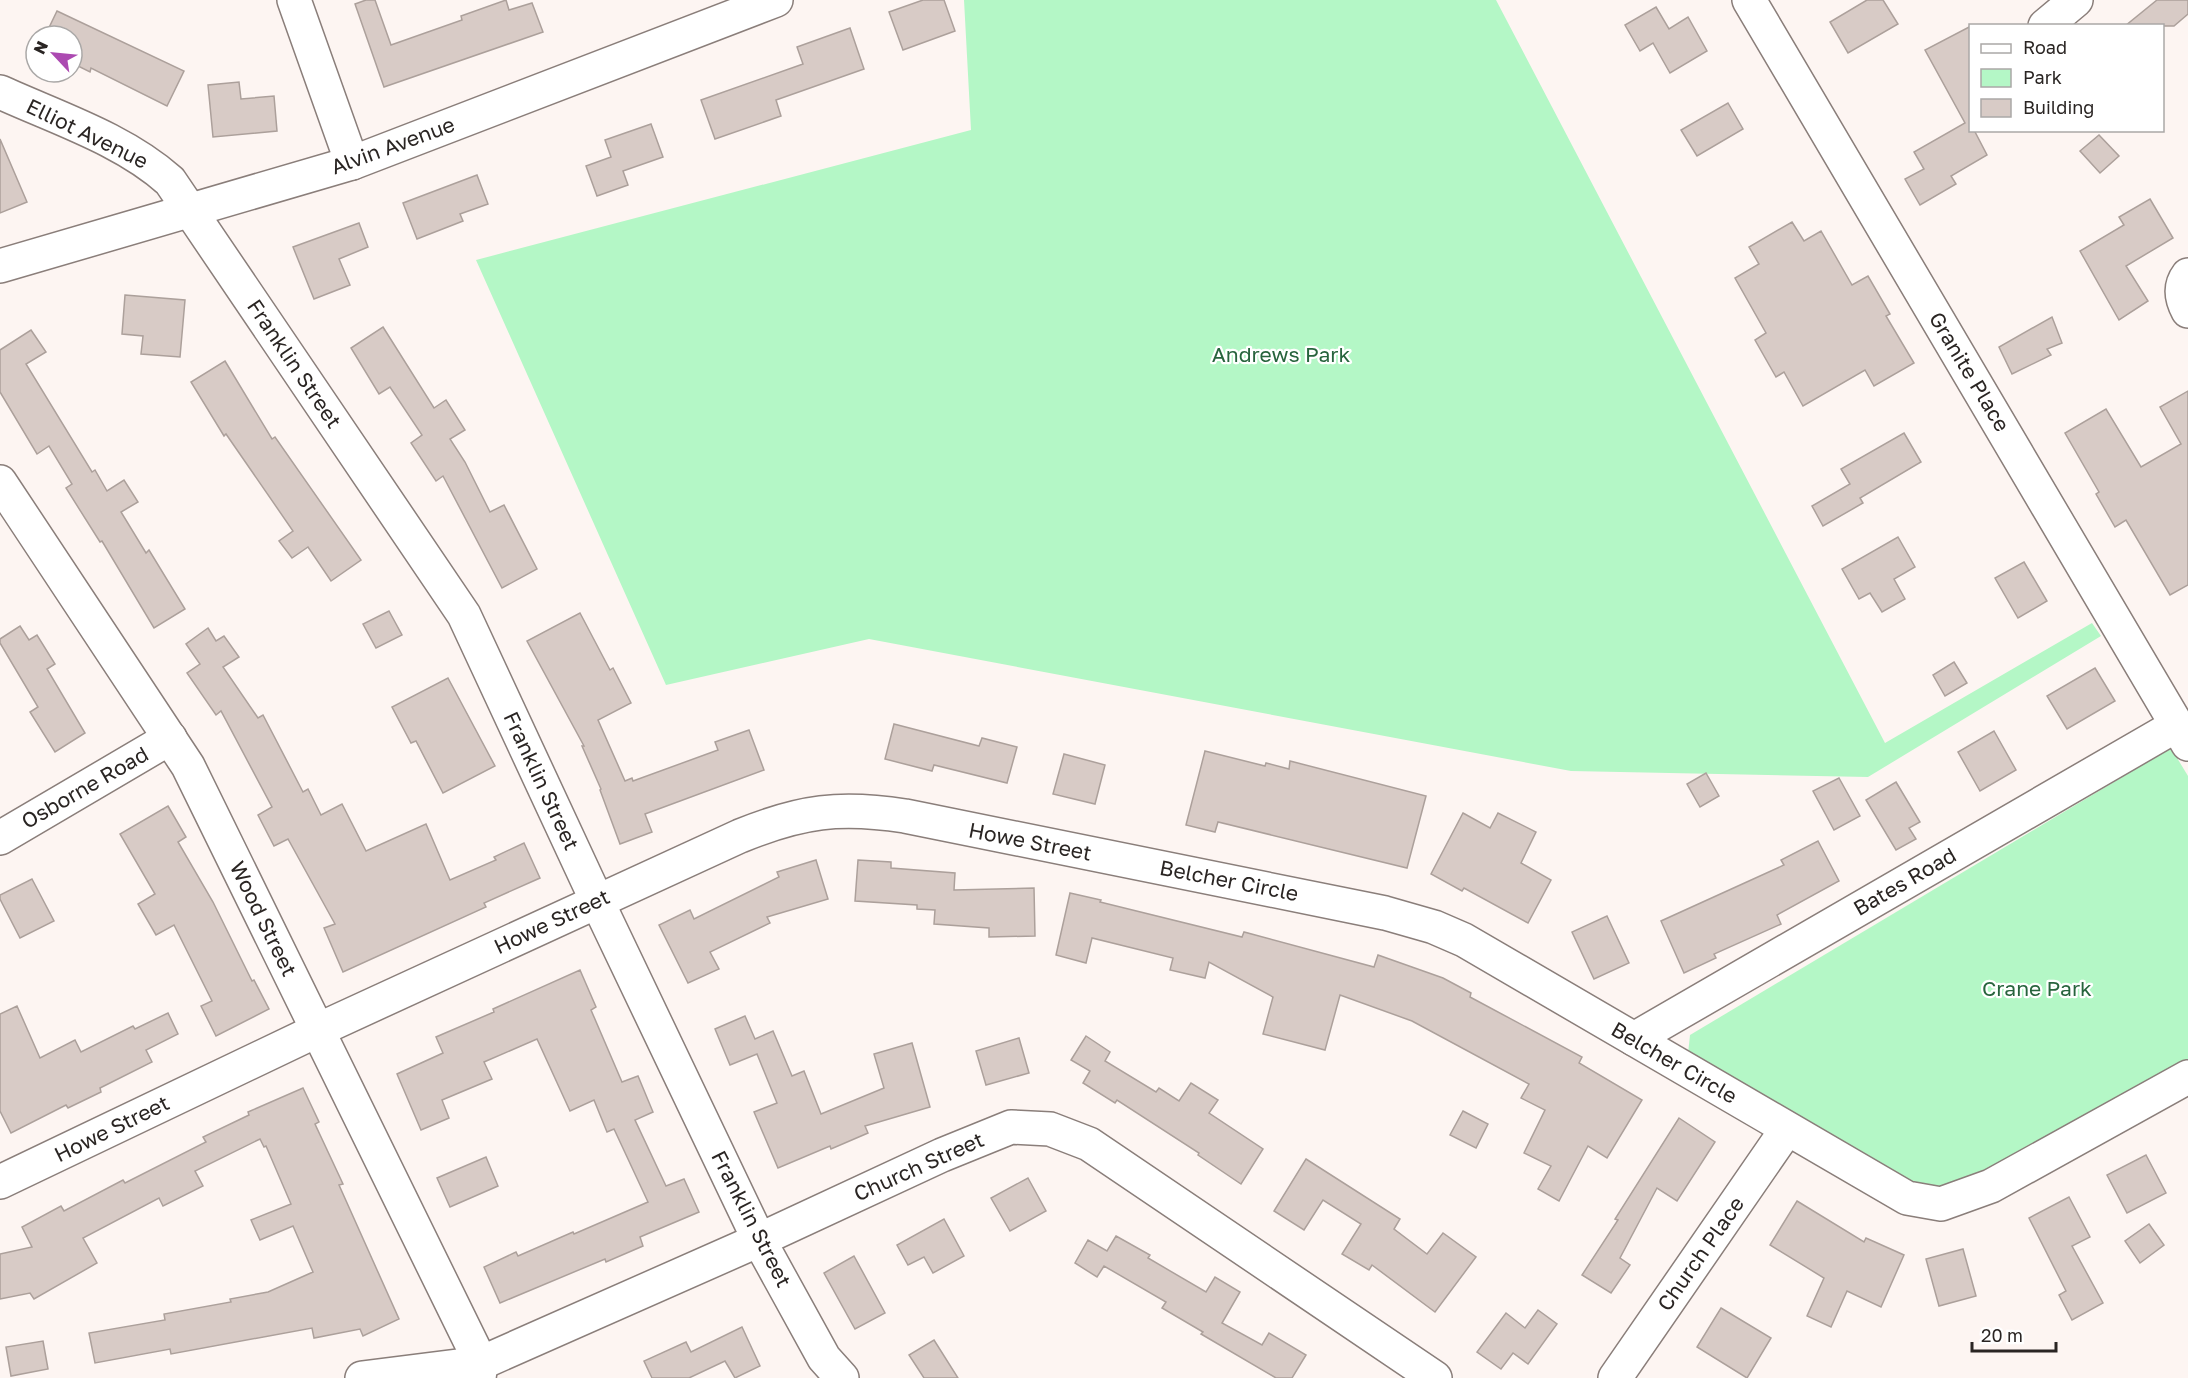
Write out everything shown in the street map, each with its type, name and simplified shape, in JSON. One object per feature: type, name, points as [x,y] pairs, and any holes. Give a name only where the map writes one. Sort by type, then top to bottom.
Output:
[{"type":"street","points":[[294,0],[352,163]]},
{"type":"street","name":"Alvin Avenue","points":[[0,266],[352,163],[776,0]]},
{"type":"street","name":"Granite Place","points":[[1749,0],[2182,735]]},
{"type":"street","points":[[2047,24],[2076,0]]},
{"type":"street","name":"Elliot Avenue","points":[[0,92],[102,138],[151,164],[170,181],[192,211]]},
{"type":"street","name":"Franklin Street","points":[[192,211],[464,615],[597,901],[759,1240],[824,1358],[842,1378]]},
{"type":"street","points":[[2188,275],[2183,282],[2181,292],[2182,300],[2188,310]]},
{"type":"street","name":"Wood Street","points":[[0,482],[188,766],[318,1030],[480,1370]]},
{"type":"street","name":"Bates Road","points":[[1634,1039],[2182,735]]},
{"type":"street","name":"Osborne Road","points":[[0,838],[170,738]]},
{"type":"street","name":"Howe Street","points":[[0,1182],[318,1030],[597,901],[775,822],[829,811],[878,812],[1135,862]]},
{"type":"street","name":"Belcher Circle","points":[[1135,862],[1384,912],[1434,927],[1464,940],[1907,1198],[1941,1204],[1991,1186],[2188,1077]]},
{"type":"street","name":"Church Street","points":[[362,1378],[480,1370],[942,1155],[1011,1127],[1050,1129],[1089,1144],[1435,1378]]},
{"type":"street","name":"Church Place","points":[[1615,1378],[1787,1129]]},
{"type":"green space","name":"Andrews Park","points":[[964,0],[1496,0],[1885,743],[2092,623],[2101,636],[1868,777],[1571,771],[869,639],[666,685],[476,260],[971,130]]},
{"type":"green space","name":"Crane Park","points":[[2171,748],[2188,776],[2188,1061],[1953,1196],[1913,1191],[1688,1054],[1690,1035]]},
{"type":"building","points":[[375,0],[391,45],[462,20],[461,16],[506,0],[509,10],[532,3],[543,32],[384,87],[355,4]]},
{"type":"building","points":[[923,0],[944,0],[955,31],[903,50],[889,12]]},
{"type":"building","points":[[1867,0],[1883,0],[1898,24],[1848,53],[1830,22]]},
{"type":"building","points":[[2157,0],[2188,0],[2188,14],[2174,26],[2127,24]]},
{"type":"building","points":[[1656,7],[1669,29],[1688,17],[1707,51],[1670,73],[1653,43],[1640,51],[1625,25]]},
{"type":"building","points":[[57,11],[184,71],[167,106],[91,68],[90,72],[84,69],[84,24],[51,24]]},
{"type":"building","points":[[1969,27],[1969,132],[1975,132],[1987,155],[1951,176],[1956,184],[1920,205],[1905,179],[1924,169],[1914,152],[1965,123],[1925,50]]},
{"type":"building","points":[[850,28],[864,69],[776,100],[781,116],[715,139],[701,100],[803,64],[797,47]]},
{"type":"building","points":[[239,82],[241,99],[274,96],[277,131],[213,137],[208,85]]},
{"type":"building","points":[[1728,103],[1743,129],[1697,156],[1681,130]]},
{"type":"building","points":[[651,124],[663,157],[623,171],[628,185],[597,196],[586,166],[611,157],[605,140]]},
{"type":"building","points":[[2099,135],[2119,156],[2100,173],[2080,151]]},
{"type":"building","points":[[0,139],[27,202],[0,213]]},
{"type":"building","points":[[477,175],[488,204],[460,214],[463,221],[417,239],[403,203]]},
{"type":"building","points":[[2150,199],[2173,238],[2126,266],[2148,301],[2119,320],[2080,251],[2124,225],[2119,217]]},
{"type":"building","points":[[1792,222],[1804,241],[1821,231],[1852,285],[1868,276],[1890,314],[1886,316],[1914,363],[1874,386],[1865,370],[1803,406],[1784,372],[1776,377],[1755,340],[1766,333],[1735,278],[1759,264],[1749,247]]},
{"type":"building","points":[[359,223],[368,247],[339,259],[350,285],[314,299],[293,247]]},
{"type":"building","points":[[125,295],[185,300],[180,357],[141,354],[143,336],[122,334]]},
{"type":"building","points":[[2052,317],[2062,343],[2047,349],[2051,355],[2012,374],[1999,347]]},
{"type":"building","points":[[383,327],[434,408],[446,400],[465,430],[450,439],[465,462],[490,512],[504,505],[537,569],[502,588],[443,476],[436,481],[411,443],[422,435],[390,387],[379,394],[351,348]]},
{"type":"building","points":[[31,330],[46,352],[26,364],[92,472],[95,470],[107,491],[124,480],[138,502],[121,512],[146,553],[149,550],[185,609],[154,628],[102,541],[100,542],[66,488],[72,484],[49,446],[37,454],[0,392],[0,350]]},
{"type":"building","points":[[225,361],[272,439],[275,437],[361,560],[331,581],[308,547],[292,558],[279,541],[293,531],[226,434],[224,436],[191,382]]},
{"type":"building","points":[[2188,391],[2188,585],[2170,595],[2126,520],[2115,527],[2096,494],[2099,492],[2065,433],[2106,409],[2141,467],[2181,444],[2160,407]]},
{"type":"building","points":[[1904,433],[1921,462],[1860,498],[1863,503],[1823,526],[1812,506],[1850,484],[1841,469]]},
{"type":"building","points":[[1898,537],[1915,567],[1894,579],[1905,599],[1882,612],[1870,593],[1859,599],[1842,569]]},
{"type":"building","points":[[2024,562],[2047,601],[2018,618],[1995,578]]},
{"type":"building","points":[[389,611],[402,635],[376,648],[363,624]]},
{"type":"building","points":[[580,613],[610,670],[613,668],[631,703],[598,720],[625,781],[632,778],[633,781],[718,750],[715,742],[749,730],[764,770],[645,814],[652,832],[620,844],[601,789],[582,746],[584,746],[527,641]]},
{"type":"building","points":[[20,626],[29,640],[37,635],[55,664],[47,669],[85,733],[55,752],[30,712],[38,707],[0,643],[0,639]]},
{"type":"building","points":[[208,628],[216,641],[224,636],[239,657],[223,667],[258,718],[263,715],[303,792],[308,789],[321,815],[342,804],[366,851],[426,824],[450,880],[496,860],[494,857],[524,843],[540,878],[484,903],[486,907],[343,972],[324,928],[335,924],[288,839],[274,846],[258,815],[272,807],[221,711],[216,715],[187,673],[200,664],[186,644]]},
{"type":"building","points":[[1954,662],[1967,683],[1945,696],[1933,675]]},
{"type":"building","points":[[2095,668],[2115,701],[2067,729],[2047,696]]},
{"type":"building","points":[[448,678],[495,766],[443,793],[416,741],[411,743],[392,707]]},
{"type":"building","points":[[894,724],[979,746],[982,738],[1017,747],[1007,783],[934,765],[932,771],[885,759]]},
{"type":"building","points":[[1994,731],[2016,770],[1980,791],[1958,752]]},
{"type":"building","points":[[1205,751],[1265,766],[1266,763],[1289,769],[1290,761],[1426,796],[1407,868],[1218,822],[1215,832],[1186,825]]},
{"type":"building","points":[[1064,754],[1105,765],[1095,804],[1053,794]]},
{"type":"building","points":[[1706,773],[1719,796],[1700,807],[1687,784]]},
{"type":"building","points":[[1839,778],[1860,816],[1834,830],[1813,791]]},
{"type":"building","points":[[1896,782],[1920,822],[1909,828],[1916,839],[1896,850],[1866,800]]},
{"type":"building","points":[[168,806],[186,837],[178,842],[213,902],[252,981],[254,980],[269,1009],[216,1036],[201,1006],[212,1001],[174,925],[156,935],[138,904],[155,894],[120,834]]},
{"type":"building","points":[[1463,813],[1490,828],[1498,813],[1536,832],[1521,863],[1551,880],[1528,923],[1464,888],[1462,891],[1431,874]]},
{"type":"building","points":[[1818,841],[1839,881],[1777,915],[1781,924],[1714,954],[1716,958],[1684,973],[1661,921],[1784,865],[1781,860]]},
{"type":"building","points":[[816,860],[828,899],[767,917],[770,923],[710,952],[719,969],[688,983],[659,925],[690,910],[694,919],[779,877],[777,872]]},
{"type":"building","points":[[858,860],[891,862],[891,868],[955,873],[954,890],[1034,888],[1035,936],[989,937],[989,928],[934,924],[935,910],[917,909],[917,905],[855,901]]},
{"type":"building","points":[[32,879],[54,921],[20,938],[0,895]]},
{"type":"building","points":[[1070,893],[1242,937],[1244,932],[1374,967],[1378,955],[1443,978],[1471,993],[1470,997],[1582,1057],[1579,1063],[1642,1100],[1607,1158],[1588,1146],[1559,1201],[1538,1189],[1551,1166],[1524,1153],[1545,1110],[1521,1098],[1529,1084],[1412,1021],[1340,995],[1325,1050],[1263,1034],[1273,997],[1209,962],[1205,978],[1170,970],[1173,958],[1092,938],[1086,963],[1056,955]]},
{"type":"building","points":[[1607,916],[1629,963],[1594,979],[1572,932]]},
{"type":"building","points":[[580,970],[596,1007],[591,1010],[622,1082],[638,1076],[653,1112],[635,1120],[666,1186],[684,1179],[699,1212],[640,1237],[643,1246],[606,1262],[605,1259],[500,1303],[484,1267],[516,1252],[518,1256],[573,1232],[574,1234],[648,1202],[614,1129],[607,1132],[594,1100],[570,1111],[537,1039],[484,1062],[492,1079],[442,1100],[449,1118],[421,1130],[397,1074],[443,1053],[436,1037],[494,1012],[493,1009]]},
{"type":"building","points":[[17,1006],[40,1058],[75,1040],[81,1052],[133,1026],[135,1029],[168,1013],[178,1034],[146,1050],[152,1062],[100,1088],[101,1092],[68,1108],[66,1105],[11,1133],[0,1111],[0,1014]]},
{"type":"building","points":[[745,1016],[755,1039],[773,1031],[792,1076],[804,1071],[821,1114],[884,1088],[874,1054],[912,1043],[930,1107],[865,1126],[868,1133],[778,1168],[754,1112],[777,1103],[757,1054],[730,1065],[715,1029]]},
{"type":"building","points":[[1086,1036],[1110,1052],[1105,1061],[1156,1092],[1159,1088],[1179,1101],[1191,1083],[1218,1100],[1209,1113],[1263,1149],[1241,1184],[1198,1155],[1199,1153],[1117,1100],[1115,1103],[1083,1083],[1090,1071],[1071,1060]]},
{"type":"building","points":[[1019,1038],[1029,1073],[986,1085],[976,1051]]},
{"type":"building","points":[[303,1088],[319,1122],[315,1124],[343,1184],[339,1185],[399,1319],[363,1336],[360,1329],[314,1338],[312,1328],[171,1354],[170,1349],[95,1363],[89,1333],[165,1320],[164,1314],[231,1302],[230,1299],[268,1292],[313,1272],[293,1226],[260,1240],[251,1220],[291,1204],[266,1146],[264,1147],[260,1139],[195,1171],[203,1186],[163,1206],[159,1198],[83,1238],[97,1263],[34,1299],[30,1293],[0,1299],[0,1254],[32,1247],[22,1227],[61,1206],[64,1211],[123,1180],[125,1183],[206,1142],[203,1137],[249,1115],[248,1112]]},
{"type":"building","points":[[1463,1111],[1488,1124],[1476,1148],[1450,1135]]},
{"type":"building","points":[[1679,1118],[1715,1142],[1677,1201],[1657,1188],[1620,1258],[1630,1265],[1611,1293],[1582,1275]]},
{"type":"building","points":[[2146,1155],[2166,1193],[2127,1213],[2107,1175]]},
{"type":"building","points":[[486,1157],[498,1186],[450,1207],[437,1178]]},
{"type":"building","points":[[1306,1159],[1400,1219],[1394,1229],[1427,1254],[1443,1233],[1476,1257],[1435,1312],[1372,1265],[1369,1270],[1342,1254],[1361,1224],[1323,1200],[1304,1230],[1274,1211]]},
{"type":"building","points":[[1028,1178],[1046,1211],[1010,1231],[991,1198]]},
{"type":"building","points":[[2069,1197],[2090,1237],[2072,1246],[2103,1303],[2072,1320],[2059,1295],[2066,1291],[2029,1218]]},
{"type":"building","points":[[1797,1201],[1864,1242],[1866,1238],[1904,1255],[1881,1307],[1847,1291],[1831,1327],[1807,1316],[1824,1278],[1770,1245]]},
{"type":"building","points":[[944,1219],[964,1256],[933,1273],[924,1257],[908,1265],[897,1245]]},
{"type":"building","points":[[2149,1224],[2164,1245],[2140,1263],[2125,1241]]},
{"type":"building","points":[[1116,1236],[1150,1255],[1148,1258],[1206,1292],[1215,1277],[1240,1292],[1222,1323],[1262,1345],[1269,1333],[1306,1355],[1292,1378],[1276,1378],[1201,1334],[1203,1332],[1162,1308],[1166,1302],[1104,1266],[1097,1277],[1075,1263],[1088,1240],[1107,1251]]},
{"type":"building","points":[[1963,1249],[1976,1296],[1939,1306],[1926,1259]]},
{"type":"building","points":[[854,1256],[885,1313],[855,1329],[824,1273]]},
{"type":"building","points":[[1721,1308],[1771,1338],[1747,1378],[1697,1347]]},
{"type":"building","points":[[1538,1310],[1557,1324],[1528,1364],[1513,1353],[1501,1369],[1477,1352],[1506,1313],[1525,1328]]},
{"type":"building","points":[[742,1327],[760,1366],[735,1378],[725,1361],[689,1378],[652,1378],[644,1361],[686,1342],[691,1352]]},
{"type":"building","points":[[934,1340],[958,1378],[924,1378],[909,1355]]},
{"type":"building","points":[[43,1341],[48,1369],[11,1376],[6,1347]]}]
